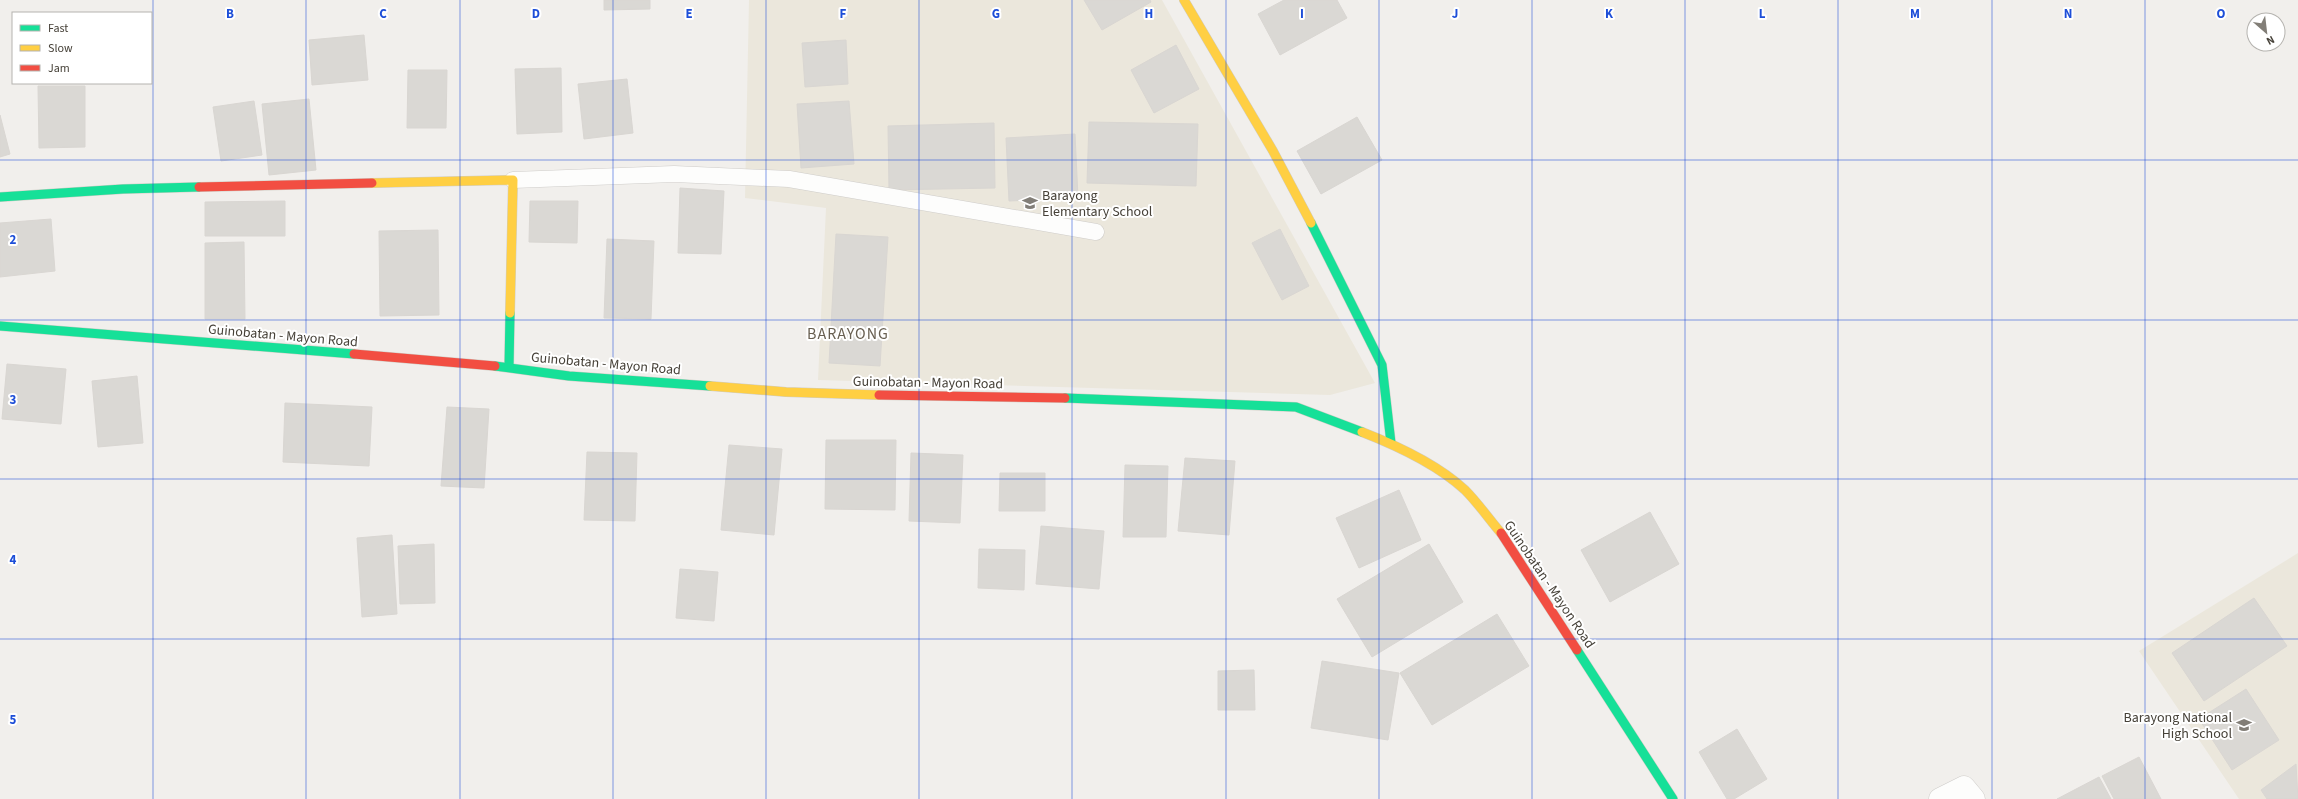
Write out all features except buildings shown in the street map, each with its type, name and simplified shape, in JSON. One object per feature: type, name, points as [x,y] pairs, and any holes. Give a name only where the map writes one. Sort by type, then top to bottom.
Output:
[{"type":"main road","points":[[1184,0],[1273,151],[1340,278],[1382,364],[1391,444]]},
{"type":"main road","points":[[0,197],[123,189],[513,180],[509,367]]},
{"type":"main road","name":"Guinobatan - Mayon Road","points":[[0,326],[509,367],[569,376],[786,392],[940,397],[1097,398],[1296,408],[1391,444],[1422,458],[1465,490],[1506,539],[1673,799]]},
{"type":"street","points":[[1940,799],[1964,787],[1974,799]]},
{"type":"lane","points":[[513,180],[674,174],[789,179],[1096,232]]},
{"type":"shaded area","name":"Barayong Elementary School","points":[[749,0],[1162,0],[1375,383],[1330,395],[818,380],[826,208],[745,198]]},
{"type":"shaded area","name":"Barayong National High School","points":[[2298,553],[2298,799],[2239,799],[2139,651]]},
{"type":"traffic: fast","points":[[0,197],[123,189],[199,187]]},
{"type":"traffic: fast","points":[[1311,223],[1382,365],[1391,443]]},
{"type":"traffic: fast","points":[[509,367],[510,313]]},
{"type":"traffic: fast","points":[[0,326],[354,354]]},
{"type":"traffic: fast","points":[[495,366],[569,376],[710,386]]},
{"type":"traffic: fast","points":[[1065,398],[1296,407],[1362,432]]},
{"type":"traffic: fast","points":[[1577,650],[1673,799]]},
{"type":"traffic: slow","points":[[1184,0],[1273,151],[1311,223]]},
{"type":"traffic: slow","points":[[372,183],[513,180],[510,313]]},
{"type":"traffic: slow","points":[[710,386],[786,392],[879,395]]},
{"type":"traffic: slow","points":[[1362,432],[1416,456],[1442,472],[1465,490],[1501,533]]},
{"type":"traffic: jam","points":[[199,187],[372,183]]},
{"type":"traffic: jam","points":[[354,354],[495,366]]},
{"type":"traffic: jam","points":[[879,395],[1065,398]]},
{"type":"traffic: jam","points":[[1501,533],[1577,650]]},
{"type":"place","name":"Barayong Elementary School","points":[[1030,203]]},
{"type":"place","name":"Barayong National High School","points":[[2244,725]]},
{"type":"district","name":"BARAYONG","points":[[848,333]]}]
